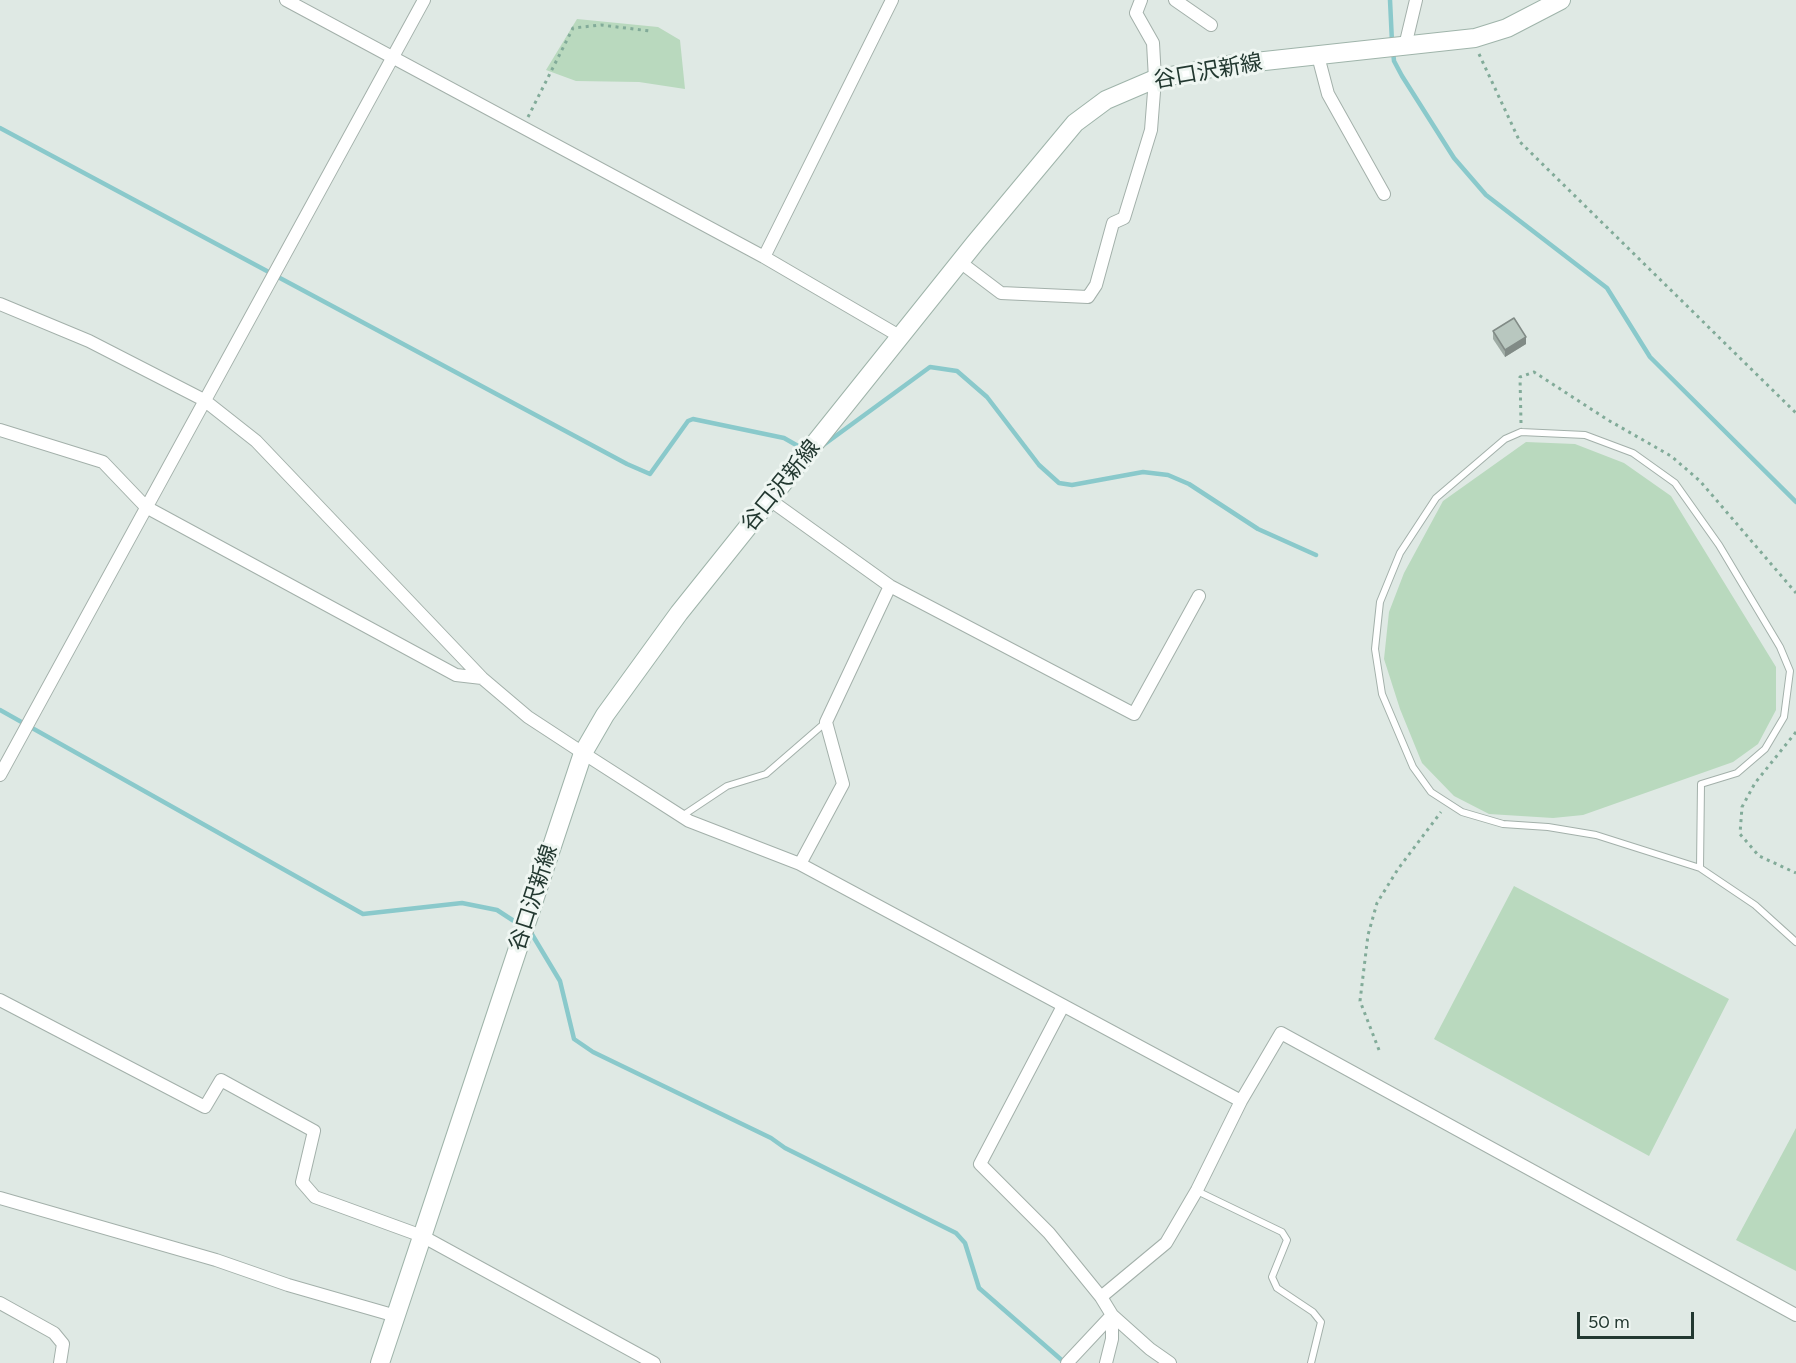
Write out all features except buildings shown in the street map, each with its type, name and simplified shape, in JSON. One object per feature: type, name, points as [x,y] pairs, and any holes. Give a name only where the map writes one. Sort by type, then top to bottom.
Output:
[{"type":"main road","name":"谷口沢新線","points":[[380,1363],[583,753],[605,715],[679,613],[960,262],[1076,123],[1106,100],[1155,79],[1228,65],[1475,38],[1507,28],[1561,0]]},
{"type":"street","points":[[286,0],[764,257],[901,337]]},
{"type":"street","points":[[0,775],[423,0]]},
{"type":"street","points":[[764,257],[892,0]]},
{"type":"street","points":[[960,262],[1001,293],[1088,297],[1096,285],[1113,224],[1124,218],[1151,130],[1155,79],[1153,43],[1136,13],[1142,0]]},
{"type":"street","points":[[1175,0],[1211,25]]},
{"type":"street","points":[[1405,46],[1416,0]]},
{"type":"street","points":[[1318,56],[1328,94],[1384,194]]},
{"type":"street","points":[[0,304],[89,341],[204,400],[256,441],[483,678],[528,717],[583,753],[682,816],[800,864],[1242,1101]]},
{"type":"street","points":[[0,430],[103,462],[146,507],[456,675],[483,678]]},
{"type":"street","points":[[770,500],[890,586],[1134,714],[1199,596]]},
{"type":"street","points":[[800,864],[843,784],[826,722],[890,586]]},
{"type":"street","points":[[0,1000],[205,1107],[221,1080],[314,1131],[302,1182],[315,1197],[422,1236],[654,1363]]},
{"type":"street","points":[[1063,1006],[980,1164],[1049,1233],[1101,1297],[1112,1315],[1150,1349],[1170,1363]]},
{"type":"street","points":[[1101,1297],[1166,1243],[1281,1033],[1796,1315]]},
{"type":"street","points":[[0,1198],[216,1260],[288,1285],[396,1316]]},
{"type":"street","points":[[0,1303],[54,1333],[63,1344],[60,1363]]},
{"type":"street","points":[[1067,1363],[1112,1315]]},
{"type":"street","points":[[1106,1363],[1112,1339],[1112,1315]]},
{"type":"lane","points":[[1700,868],[1701,784],[1737,773],[1766,749],[1784,717],[1790,671],[1780,646],[1761,610],[1675,483],[1633,453],[1585,435],[1521,432],[1505,439],[1436,498],[1400,552],[1380,602],[1375,649],[1382,694],[1413,767],[1431,792],[1462,812],[1503,824],[1548,827],[1596,835],[1700,868],[1755,905],[1796,942]]},
{"type":"lane","points":[[682,816],[727,786],[766,774],[826,722]]},
{"type":"lane","points":[[1197,1190],[1282,1232],[1287,1240],[1272,1277],[1277,1288],[1313,1312],[1321,1322],[1311,1363]]},
{"type":"path","points":[[523,127],[573,28],[601,25],[650,31]]},
{"type":"path","points":[[1475,38],[1476,48],[1520,142],[1796,413]]},
{"type":"path","points":[[1796,732],[1755,783],[1742,807],[1740,834],[1759,856],[1796,873]]},
{"type":"path","points":[[1379,1050],[1360,1001],[1368,935],[1377,903],[1404,860],[1448,803]]},
{"type":"green space","points":[[577,19],[658,27],[680,40],[685,89],[639,82],[576,81],[546,70]]},
{"type":"green space","points":[[1526,442],[1575,444],[1624,463],[1671,496],[1776,667],[1776,710],[1758,744],[1733,762],[1583,815],[1553,818],[1489,814],[1454,796],[1422,763],[1400,709],[1384,659],[1389,612],[1404,573],[1443,501]]},
{"type":"green space","points":[[1514,886],[1729,999],[1649,1156],[1434,1039]]},
{"type":"green space","points":[[1796,1128],[1796,1271],[1736,1240]]},
{"type":"waterway","points":[[1390,0],[1392,42]]},
{"type":"waterway","points":[[1393,51],[1394,61],[1402,76],[1454,158],[1486,195],[1607,288],[1650,357],[1796,502]]},
{"type":"waterway","points":[[0,128],[627,464],[650,474],[688,421],[693,419],[784,438],[805,450]]},
{"type":"waterway","points":[[822,446],[930,367],[957,371],[987,397],[1039,465],[1059,483],[1072,485],[1143,472],[1168,475],[1189,484],[1258,529],[1316,555]]},
{"type":"waterway","points":[[0,710],[363,914],[462,903],[497,910],[520,925]]},
{"type":"waterway","points":[[530,931],[560,981],[574,1039],[593,1052],[771,1138],[785,1148],[956,1233],[965,1243],[979,1288],[1065,1363]]}]
